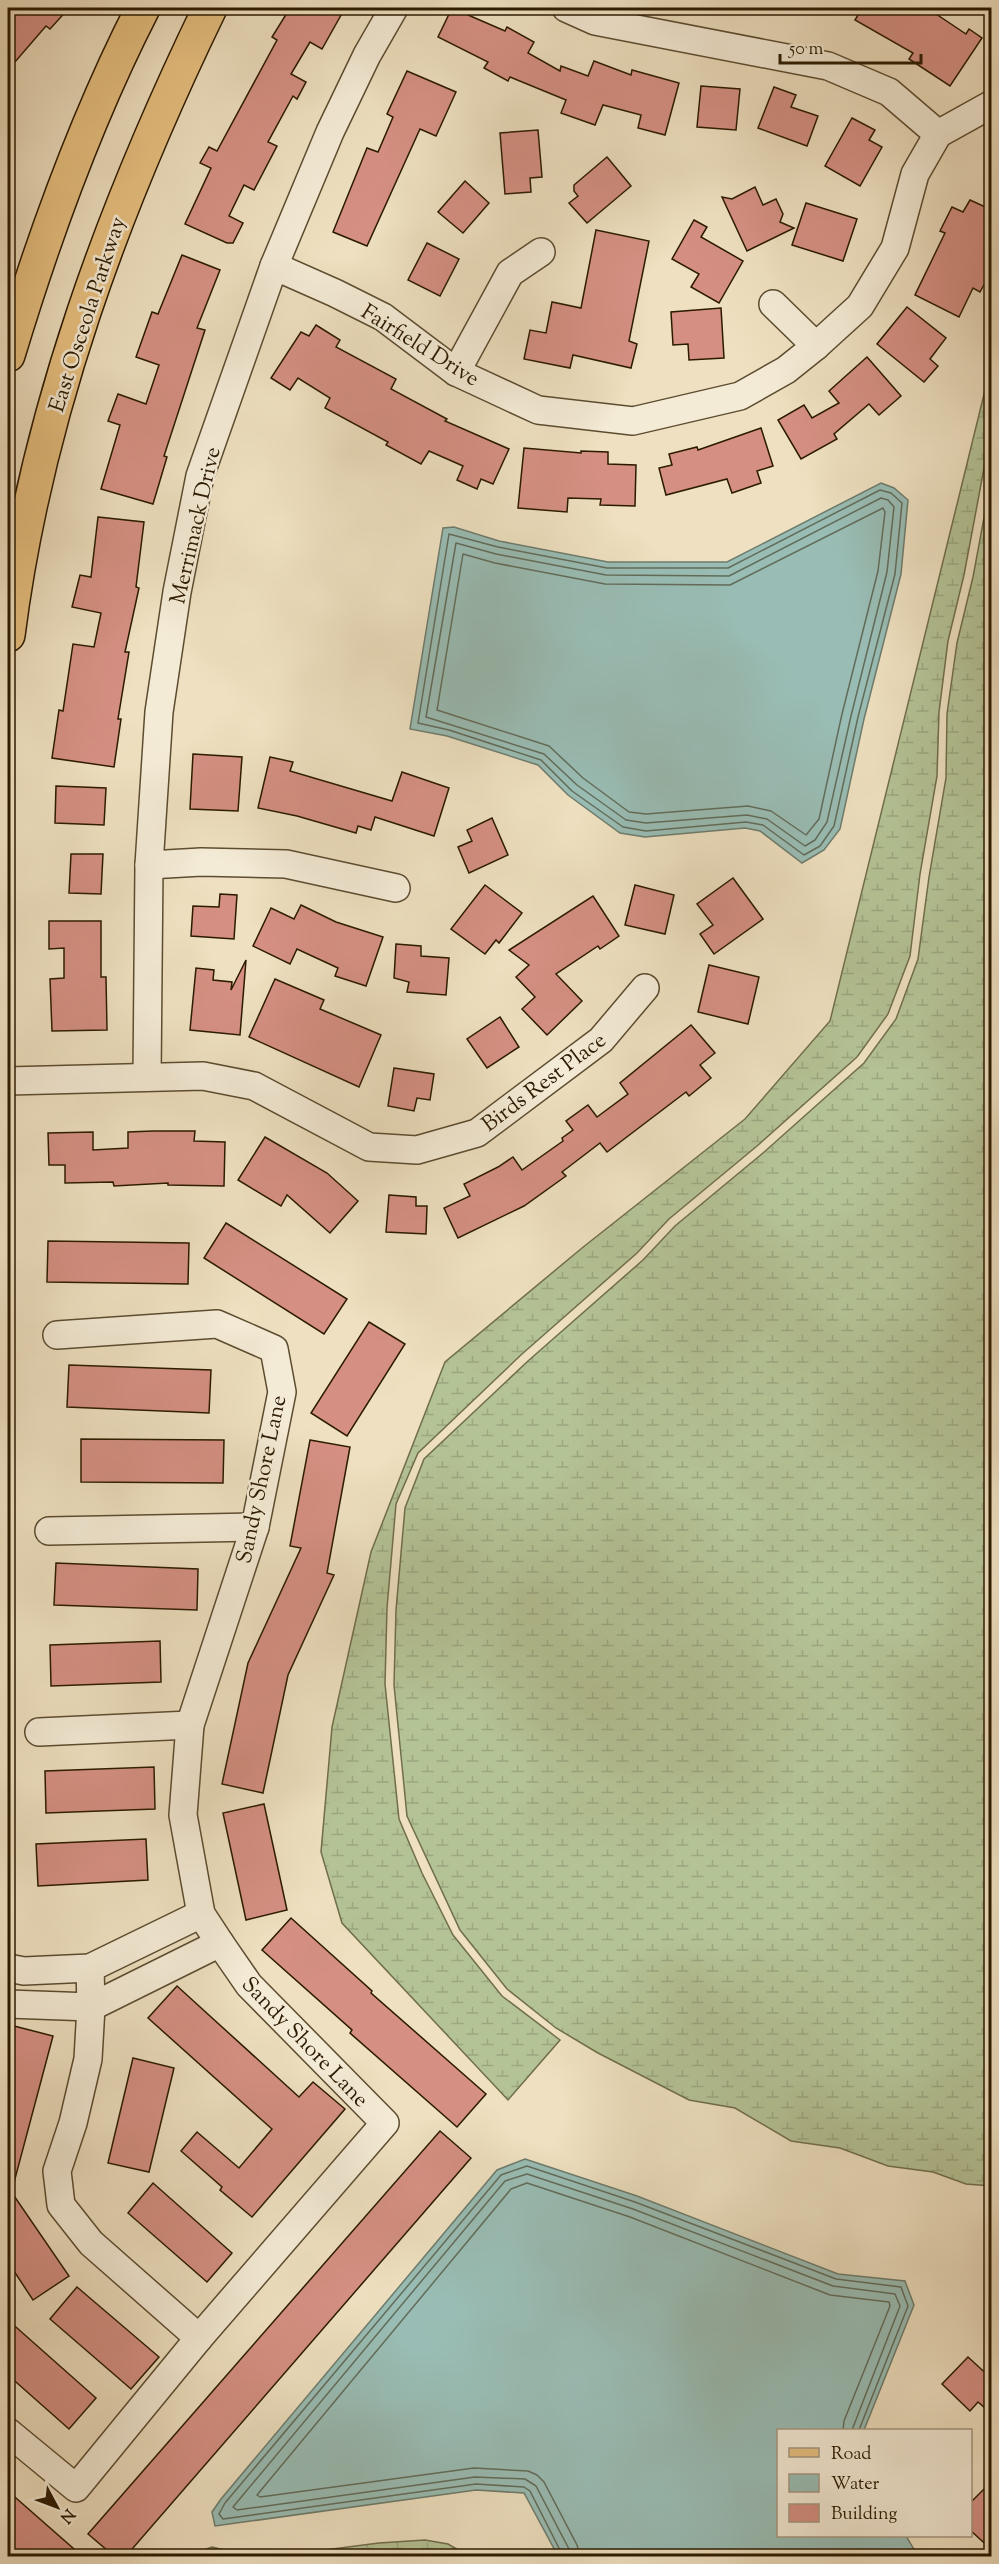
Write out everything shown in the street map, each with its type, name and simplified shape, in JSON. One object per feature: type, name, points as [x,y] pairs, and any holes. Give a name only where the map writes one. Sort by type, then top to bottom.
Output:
[{"type":"main road","points":[[8,355],[63,189],[98,103],[143,8]]},
{"type":"main road","name":"East Osceola Parkway","points":[[8,635],[22,543],[42,456],[93,280],[132,177],[210,8]]},
{"type":"street","name":"Merrimack Drive","points":[[147,1077],[149,865],[159,712],[177,592],[200,476],[274,266],[330,132],[367,55],[394,8]]},
{"type":"street","points":[[566,8],[596,21],[828,66],[890,92],[938,134],[992,104]]},
{"type":"street","name":"Fairfield Drive","points":[[274,266],[383,317],[456,372],[538,410],[633,421],[740,396],[786,370],[860,306],[895,248],[915,174],[938,134]]},
{"type":"street","points":[[456,372],[510,273],[541,252]]},
{"type":"street","points":[[773,304],[816,346]]},
{"type":"street","points":[[149,865],[201,862],[286,864],[396,888]]},
{"type":"street","name":"Birds Rest Place","points":[[8,1081],[203,1076],[254,1086],[369,1147],[417,1150],[477,1132],[601,1040],[645,988]]},
{"type":"street","name":"Sandy Shore Lane","points":[[8,2432],[76,2488],[200,2338],[385,2123],[249,1985],[220,1943],[201,1914],[183,1815],[190,1725],[255,1527],[282,1392],[274,1349],[217,1324],[57,1335]]},
{"type":"street","points":[[49,1531],[255,1527]]},
{"type":"street","points":[[39,1732],[190,1725]]},
{"type":"street","points":[[8,1968],[24,1971],[90,1968],[201,1914]]},
{"type":"street","points":[[8,2004],[92,2007],[220,1943]]},
{"type":"street","points":[[90,1968],[92,2007],[88,2059],[73,2123],[57,2171],[61,2205],[92,2243],[200,2338]]},
{"type":"green space","points":[[991,366],[991,431],[964,575],[948,641],[939,712],[937,776],[920,874],[910,956],[888,1014],[857,1057],[757,1146],[669,1219],[637,1253],[522,1354],[418,1453],[396,1504],[387,1608],[385,1684],[399,1819],[422,1873],[453,1935],[502,1996],[560,2040],[508,2100],[342,1923],[321,1852],[332,1727],[371,1552],[445,1362],[582,1248],[745,1119],[830,1021]]},
{"type":"green space","points":[[991,480],[991,2186],[966,2184],[933,2172],[888,2166],[840,2148],[791,2141],[735,2108],[689,2100],[598,2053],[556,2028],[507,1989],[460,1930],[407,1816],[394,1685],[396,1610],[405,1508],[424,1459],[528,1361],[643,1260],[675,1226],[763,1153],[864,1063],[896,1019],[918,959],[946,778],[947,714],[957,643],[973,577]]},
{"type":"green space","points":[[425,2540],[448,2544],[469,2556],[278,2556],[379,2543]]},
{"type":"green space","points":[[212,2547],[249,2556],[186,2556]]},
{"type":"water","points":[[881,483],[894,488],[908,500],[901,574],[864,719],[840,829],[824,850],[802,863],[760,831],[745,828],[645,837],[620,833],[568,795],[538,765],[447,736],[410,729],[443,528],[454,527],[499,541],[608,562],[727,562]]},
{"type":"water","points":[[525,2159],[637,2196],[838,2274],[905,2281],[914,2305],[864,2429],[777,2429],[777,2537],[907,2537],[918,2556],[558,2556],[524,2493],[476,2490],[215,2526],[212,2512],[221,2499],[497,2170]]},
{"type":"building","points":[[8,8],[69,8],[50,29],[46,26],[8,70]]},
{"type":"building","points":[[290,8],[345,8],[322,49],[310,42],[291,74],[306,82],[297,99],[293,96],[268,142],[277,146],[254,190],[244,185],[229,216],[243,223],[233,243],[227,243],[185,224],[211,168],[200,163],[209,147],[217,151],[277,40],[272,37]]},
{"type":"building","points":[[452,8],[505,31],[507,27],[534,42],[528,53],[560,71],[561,66],[588,76],[594,61],[631,75],[632,70],[679,83],[665,135],[638,128],[641,115],[603,105],[595,125],[561,113],[566,100],[510,77],[508,81],[484,68],[488,62],[438,37]]},
{"type":"building","points":[[862,8],[927,8],[966,34],[969,29],[982,38],[950,86],[909,59],[913,53],[855,20]]},
{"type":"building","points":[[407,71],[456,92],[436,136],[420,129],[367,246],[333,232],[367,148],[378,152],[393,117],[387,114]]},
{"type":"building","points":[[701,86],[740,89],[736,130],[697,127]]},
{"type":"building","points":[[774,87],[796,95],[791,107],[818,116],[807,146],[758,128]]},
{"type":"building","points":[[852,118],[875,130],[869,140],[882,147],[860,186],[825,166]]},
{"type":"building","points":[[538,130],[542,177],[530,178],[531,192],[505,194],[500,133]]},
{"type":"building","points":[[607,157],[631,186],[587,223],[569,203],[578,196],[574,191],[574,185]]},
{"type":"building","points":[[465,181],[489,203],[463,233],[438,212]]},
{"type":"building","points":[[755,187],[763,205],[776,199],[783,214],[780,222],[794,228],[747,251],[722,197],[732,199]]},
{"type":"building","points":[[970,200],[992,210],[992,270],[980,292],[973,288],[959,317],[915,295],[945,233],[940,231],[952,207],[963,212]]},
{"type":"building","points":[[806,203],[857,219],[843,261],[792,245]]},
{"type":"building","points":[[694,220],[707,227],[701,237],[743,261],[719,303],[691,287],[699,274],[672,259]]},
{"type":"building","points":[[596,230],[649,241],[629,341],[637,344],[631,368],[573,355],[570,368],[524,359],[530,330],[546,333],[552,302],[581,308]]},
{"type":"building","points":[[427,243],[459,259],[440,296],[408,280]]},
{"type":"building","points":[[182,255],[220,270],[197,328],[205,330],[164,456],[167,457],[153,504],[101,489],[120,425],[108,421],[118,394],[146,404],[159,365],[136,357],[152,312],[158,314]]},
{"type":"building","points":[[907,307],[946,338],[930,359],[938,366],[924,382],[877,344]]},
{"type":"building","points":[[721,308],[724,358],[689,360],[688,344],[673,345],[671,312]]},
{"type":"building","points":[[316,325],[340,340],[336,347],[396,379],[391,389],[447,419],[445,421],[509,449],[493,484],[481,479],[477,489],[457,480],[463,466],[429,451],[421,464],[386,445],[388,442],[325,408],[330,398],[298,378],[290,390],[271,378],[301,332],[309,336]]},
{"type":"building","points":[[867,357],[901,396],[879,415],[869,404],[834,434],[837,439],[801,459],[778,420],[804,405],[812,418],[839,403],[829,391]]},
{"type":"building","points":[[761,428],[773,466],[757,471],[761,483],[732,493],[727,479],[666,495],[659,468],[672,465],[669,454],[697,447],[698,450]]},
{"type":"building","points":[[524,448],[581,453],[581,451],[608,452],[608,464],[636,465],[635,506],[600,505],[601,499],[568,498],[567,512],[518,508]]},
{"type":"building","points":[[98,517],[144,522],[136,587],[139,588],[125,652],[129,652],[118,719],[121,719],[114,767],[52,758],[59,710],[63,711],[73,644],[94,647],[101,613],[72,607],[80,575],[91,577]]},
{"type":"building","points":[[193,754],[242,757],[238,811],[190,809]]},
{"type":"building","points":[[270,757],[293,762],[290,771],[392,801],[402,772],[449,788],[434,836],[375,817],[371,830],[358,826],[356,833],[297,816],[258,808]]},
{"type":"building","points":[[56,786],[106,788],[104,825],[55,823]]},
{"type":"building","points":[[492,818],[508,855],[469,873],[458,847],[472,841],[467,830]]},
{"type":"building","points":[[71,854],[103,854],[101,894],[69,893]]},
{"type":"building","points":[[733,878],[763,919],[714,954],[700,934],[713,925],[697,904]]},
{"type":"building","points":[[485,885],[522,913],[499,943],[496,940],[485,954],[451,929]]},
{"type":"building","points":[[635,885],[674,895],[665,934],[625,925]]},
{"type":"building","points":[[220,894],[237,895],[234,939],[191,936],[193,906],[219,907]]},
{"type":"building","points":[[593,896],[619,936],[600,949],[598,946],[556,974],[582,1001],[547,1035],[522,1009],[535,997],[516,977],[529,965],[509,950]]},
{"type":"building","points":[[301,905],[336,922],[383,937],[366,986],[335,976],[338,968],[297,949],[290,964],[253,946],[271,908],[294,919]]},
{"type":"building","points":[[49,921],[101,921],[101,977],[106,977],[107,1030],[52,1031],[50,979],[64,978],[64,948],[49,949]]},
{"type":"building","points":[[396,944],[421,946],[421,956],[449,958],[446,995],[407,992],[409,982],[394,978]]},
{"type":"building","points":[[246,960],[240,1035],[190,1030],[196,968],[214,970],[213,980],[232,982],[231,990]]},
{"type":"building","points":[[709,965],[759,977],[748,1024],[698,1012]]},
{"type":"building","points":[[275,979],[324,1000],[320,1009],[381,1035],[359,1087],[249,1037]]},
{"type":"building","points":[[500,1017],[519,1047],[487,1068],[467,1039]]},
{"type":"building","points":[[691,1025],[715,1053],[700,1065],[711,1078],[689,1096],[686,1092],[607,1152],[600,1143],[562,1172],[566,1176],[524,1206],[458,1238],[444,1208],[470,1196],[464,1184],[513,1157],[522,1170],[563,1141],[562,1138],[573,1130],[566,1121],[588,1105],[597,1117],[628,1094],[620,1083]]},
{"type":"building","points":[[394,1068],[434,1074],[430,1100],[417,1098],[414,1111],[388,1106]]},
{"type":"building","points":[[195,1131],[194,1141],[225,1142],[224,1186],[168,1185],[168,1183],[114,1186],[113,1182],[65,1183],[65,1165],[49,1165],[48,1133],[93,1132],[93,1150],[128,1148],[128,1132]]},
{"type":"building","points":[[265,1137],[327,1173],[358,1201],[330,1233],[287,1195],[281,1206],[238,1180]]},
{"type":"building","points":[[389,1195],[416,1197],[416,1206],[427,1206],[426,1234],[386,1232]]},
{"type":"building","points":[[226,1223],[347,1299],[324,1334],[204,1258]]},
{"type":"building","points":[[48,1241],[189,1243],[188,1284],[47,1282]]},
{"type":"building","points":[[369,1322],[405,1344],[347,1436],[311,1413]]},
{"type":"building","points":[[69,1365],[211,1370],[209,1413],[67,1407]]},
{"type":"building","points":[[81,1439],[224,1440],[223,1483],[81,1482]]},
{"type":"building","points":[[310,1440],[350,1447],[327,1573],[334,1575],[288,1675],[263,1793],[222,1784],[248,1663],[301,1548],[290,1546]]},
{"type":"building","points":[[56,1563],[198,1569],[197,1610],[54,1605]]},
{"type":"building","points":[[160,1641],[161,1682],[51,1686],[50,1645]]},
{"type":"building","points":[[154,1767],[155,1809],[46,1813],[45,1771]]},
{"type":"building","points":[[264,1804],[287,1910],[246,1920],[223,1813]]},
{"type":"building","points":[[146,1839],[148,1880],[38,1886],[36,1844]]},
{"type":"building","points":[[291,1918],[372,1991],[371,1993],[486,2094],[457,2127],[350,2033],[352,2030],[262,1950]]},
{"type":"building","points":[[177,1986],[299,2097],[313,2082],[345,2109],[252,2217],[220,2190],[222,2187],[181,2151],[197,2132],[239,2168],[272,2129],[148,2018]]},
{"type":"building","points":[[14,2026],[53,2036],[12,2190],[10,2190],[69,2276],[33,2300],[8,2262],[8,2049]]},
{"type":"building","points":[[133,2058],[174,2068],[149,2172],[108,2163]]},
{"type":"building","points":[[440,2131],[471,2158],[126,2556],[114,2556],[88,2534]]},
{"type":"building","points":[[153,2183],[232,2253],[207,2282],[128,2213]]},
{"type":"building","points":[[77,2287],[159,2357],[131,2389],[50,2319]]},
{"type":"building","points":[[8,2320],[96,2398],[69,2429],[8,2375]]},
{"type":"building","points":[[968,2357],[992,2379],[992,2414],[978,2402],[970,2411],[942,2384]]},
{"type":"building","points":[[992,2481],[992,2550],[972,2532],[972,2501]]},
{"type":"building","points":[[8,2491],[82,2556],[16,2556],[8,2549]]}]
